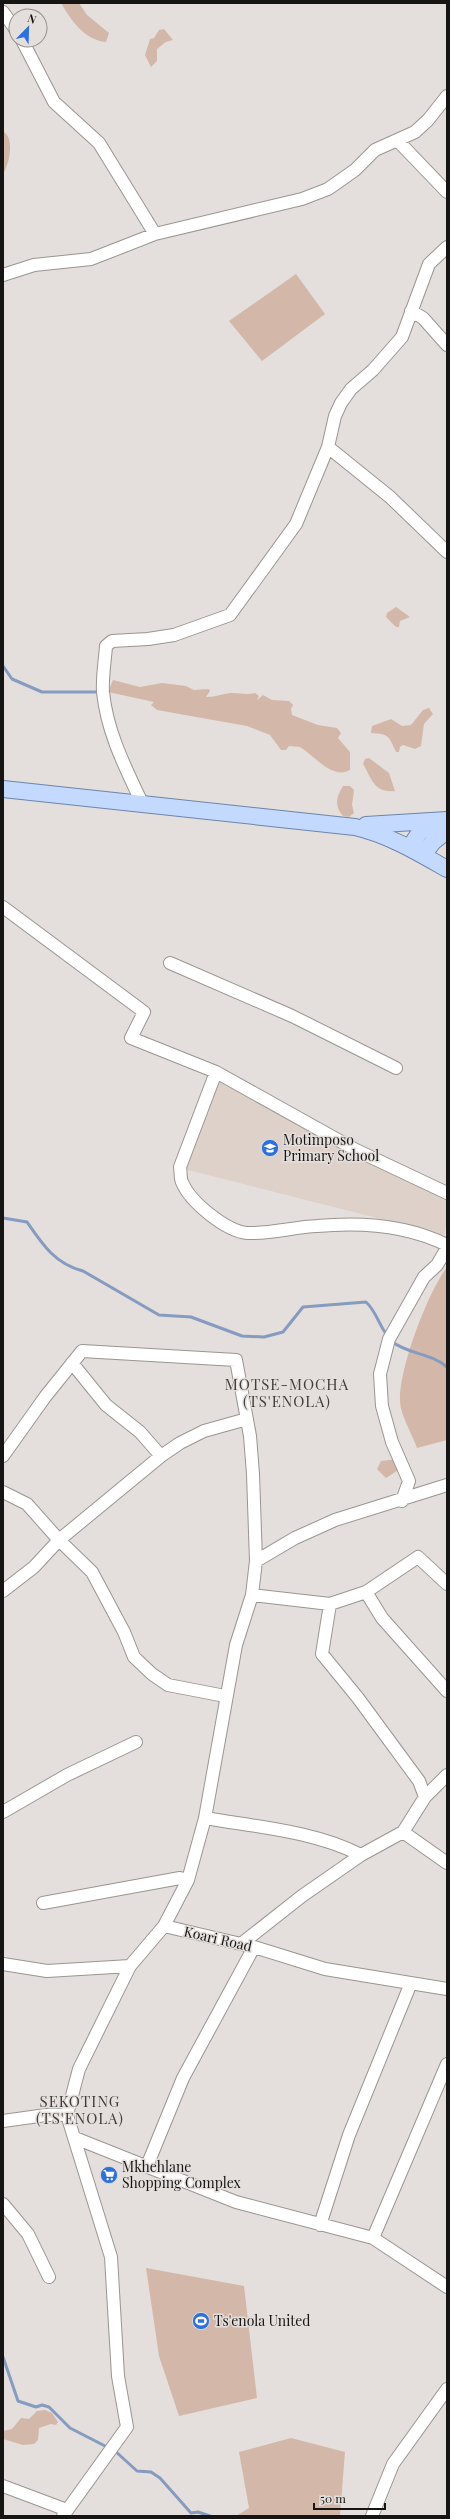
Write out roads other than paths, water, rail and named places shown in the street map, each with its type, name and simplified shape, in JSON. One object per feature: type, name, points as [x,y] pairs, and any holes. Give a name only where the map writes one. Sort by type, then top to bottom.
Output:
[{"type":"main road","points":[[3,788],[354,827],[379,832],[447,869]]},
{"type":"main road","points":[[354,827],[441,821]]},
{"type":"main road","points":[[409,848],[420,832],[441,821]]},
{"type":"main road","points":[[423,855],[433,842],[447,831]]},
{"type":"street","points":[[26,48],[54,102],[99,143],[155,234]]},
{"type":"street","points":[[3,275],[34,265],[91,259],[155,234],[302,199],[328,189],[355,170],[375,150],[398,141],[415,132],[428,120],[447,96]]},
{"type":"street","points":[[398,141],[447,192]]},
{"type":"street","points":[[142,803],[120,756],[109,722],[103,692],[106,646],[112,641],[148,640],[174,634],[230,615],[296,524],[328,447],[335,416],[341,403],[351,389],[383,360],[402,337],[429,264],[447,247]]},
{"type":"street","points":[[411,312],[423,318],[447,345]]},
{"type":"street","points":[[328,447],[390,497],[447,552]]},
{"type":"street","points":[[3,907],[144,1012],[131,1038],[216,1072],[356,1150],[447,1193]]},
{"type":"street","points":[[170,963],[292,1016],[396,1068]]},
{"type":"street","points":[[216,1072],[180,1167],[182,1182],[191,1196],[210,1216],[246,1233],[318,1226],[386,1226],[436,1239],[447,1245]]},
{"type":"street","points":[[402,1501],[409,1480],[390,1435],[382,1406],[380,1374],[389,1339],[407,1305],[424,1277],[437,1265],[447,1248]]},
{"type":"street","points":[[3,1456],[82,1351],[89,1350],[236,1360],[247,1419],[253,1474],[256,1560],[252,1595],[236,1645],[225,1696],[205,1818],[188,1880],[164,1926]]},
{"type":"street","points":[[72,1364],[106,1405],[140,1432],[160,1456]]},
{"type":"street","points":[[3,1591],[34,1567],[59,1540],[160,1456],[180,1442],[204,1431],[247,1419]]},
{"type":"street","points":[[256,1560],[318,1527],[402,1501],[447,1485]]},
{"type":"street","points":[[3,1492],[27,1504],[59,1540],[92,1572],[124,1632],[134,1657],[138,1662],[168,1685],[225,1696]]},
{"type":"street","points":[[252,1595],[330,1604],[366,1592],[418,1557],[447,1584]]},
{"type":"street","points":[[366,1592],[382,1618],[447,1691]]},
{"type":"street","points":[[330,1604],[322,1654],[358,1698],[419,1781],[425,1797]]},
{"type":"street","points":[[3,1812],[67,1775],[136,1742]]},
{"type":"street","points":[[241,1944],[302,1896],[361,1855],[404,1832],[425,1797],[447,1775]]},
{"type":"street","points":[[205,1818],[297,1834],[343,1846],[361,1855]]},
{"type":"street","points":[[404,1832],[447,1863]]},
{"type":"street","points":[[43,1903],[180,1878],[188,1880]]},
{"type":"street","name":"Koari Road","points":[[67,2115],[79,2068],[130,1966],[164,1926],[254,1947],[325,1969],[447,1988]]},
{"type":"street","points":[[147,2166],[183,2078],[254,1947]]},
{"type":"street","points":[[3,1964],[47,1971],[130,1966]]},
{"type":"street","points":[[320,2225],[349,2135],[411,1983]]},
{"type":"street","points":[[373,2238],[447,2064]]},
{"type":"street","points":[[3,2121],[46,2115],[67,2115],[111,2257],[118,2376],[127,2427],[65,2513],[3,2486]]},
{"type":"street","points":[[75,2138],[236,2202],[373,2238],[447,2287]]},
{"type":"street","points":[[3,2204],[28,2234],[49,2277]]},
{"type":"street","points":[[372,2516],[393,2464],[447,2389]]},
{"type":"waterway","points":[[3,666],[12,679],[42,692],[100,692]]},
{"type":"waterway","points":[[3,1218],[27,1222],[38,1238],[57,1258],[73,1268],[83,1271],[159,1315],[191,1317],[242,1336],[264,1337],[283,1332],[303,1307],[366,1302],[387,1335]]},
{"type":"waterway","points":[[391,1341],[404,1349],[441,1362],[447,1367]]},
{"type":"waterway","points":[[3,2357],[18,2401],[36,2407],[42,2405],[49,2407],[70,2428],[109,2448]]},
{"type":"waterway","points":[[114,2450],[137,2471],[151,2472],[160,2478],[191,2513],[198,2512],[210,2516]]},
{"type":"place","name":"Motimposo Primary School","points":[[270,1148]]},
{"type":"place","name":"Mkhehlane Shopping Complex","points":[[109,2175]]},
{"type":"place","name":"Ts'enola United","points":[[201,2321]]},
{"type":"district","name":"MOTSE-MOCHA (TS'ENOLA)","points":[[287,1394]]},
{"type":"district","name":"SEKOTING (TS'ENOLA)","points":[[80,2110]]}]
